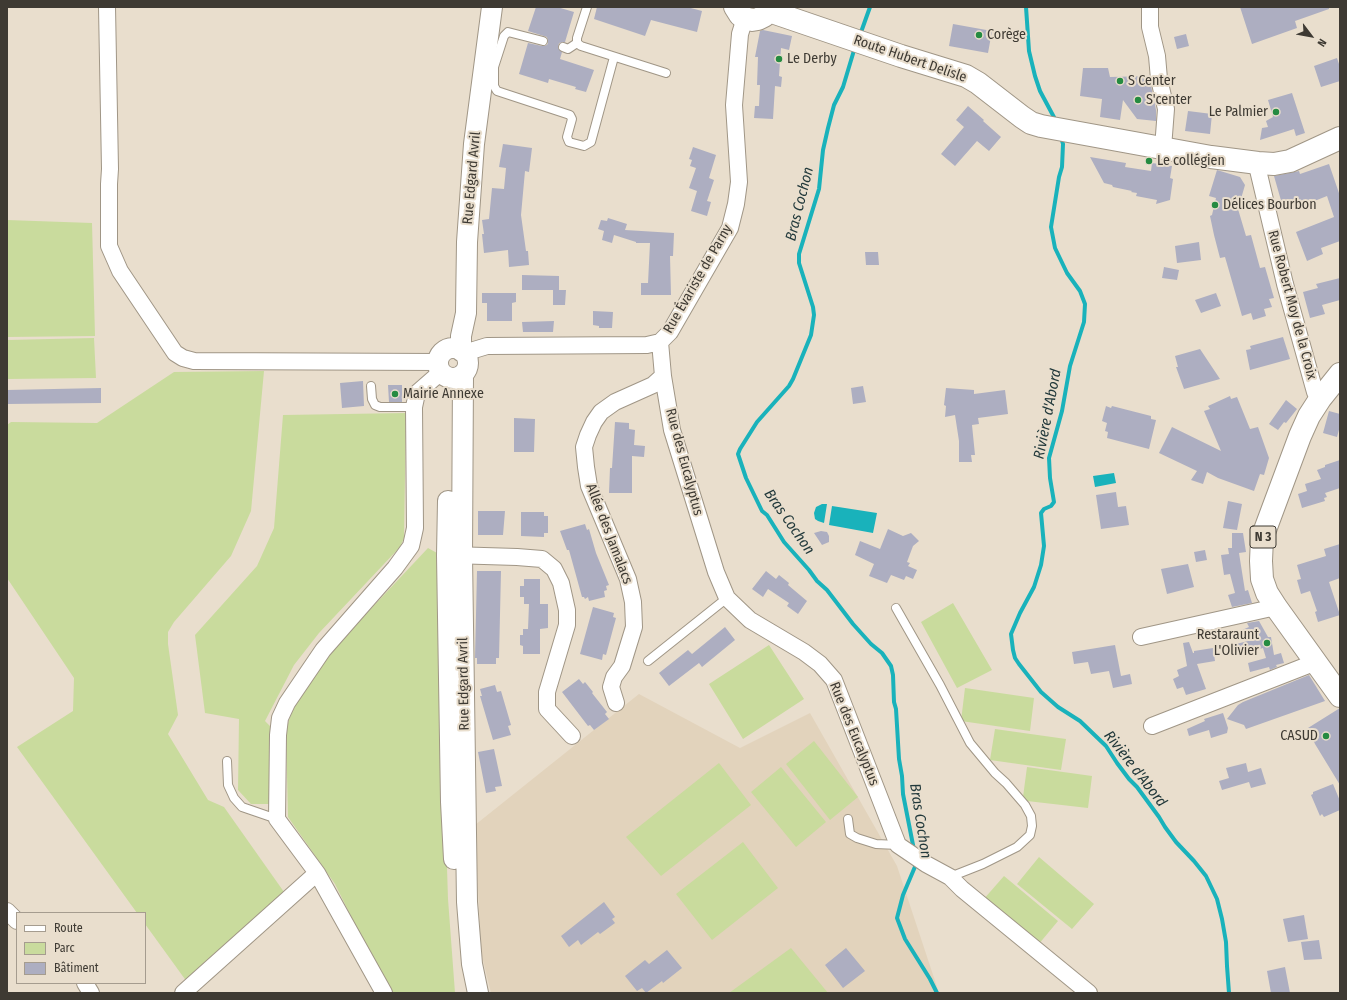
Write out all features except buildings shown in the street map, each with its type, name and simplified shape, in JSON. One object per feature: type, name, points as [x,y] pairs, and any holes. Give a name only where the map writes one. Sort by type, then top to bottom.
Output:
[{"type":"main road","name":"Route Hubert Delisle","points":[[740,13],[752,20],[764,16],[770,9],[819,29],[966,76],[978,83],[1022,118],[1031,123],[1086,135],[1164,148]]},
{"type":"main road","points":[[1164,148],[1211,157],[1274,164],[1290,161],[1340,138]]},
{"type":"main road","name":"N 3","points":[[1340,374],[1320,399],[1309,416],[1300,436],[1262,538],[1261,561],[1262,579],[1267,592],[1276,607],[1340,696]]},
{"type":"street","points":[[106,7],[110,169],[108,246],[120,271],[175,353],[183,358],[194,361],[454,363]]},
{"type":"street","name":"Rue Edgard Avril","points":[[466,993],[459,961],[451,802],[454,556],[454,363],[451,335],[454,241],[462,145],[481,7]]},
{"type":"street","name":"Rue Edgard Avril","points":[[454,363],[466,313],[467,242],[474,144],[492,7]]},
{"type":"street","points":[[1150,7],[1150,27],[1157,56],[1159,79],[1166,109],[1164,148]]},
{"type":"street","name":"Rue Évariste de Parny","points":[[454,363],[487,346],[647,345],[660,342],[670,332],[730,228],[734,210],[738,182],[734,105],[740,34],[740,13]]},
{"type":"street","name":"Rue Robert Moy de la Croix","points":[[1258,163],[1258,170],[1285,284],[1315,392],[1320,399]]},
{"type":"street","name":"Rue des Eucalyptus","points":[[660,342],[663,376],[672,430],[716,572],[727,598],[750,620],[804,652],[820,664],[834,680],[904,849]]},
{"type":"street","points":[[384,993],[317,874],[277,819],[278,735],[280,718],[287,703],[323,650],[394,568],[411,546],[415,528],[414,407],[417,393],[454,363]]},
{"type":"street","name":"Allée des Jamalacs","points":[[616,703],[611,687],[614,677],[622,666],[634,627],[634,602],[628,578],[589,486],[584,447],[588,434],[601,412],[615,402],[653,385],[663,376]]},
{"type":"street","points":[[454,556],[542,559],[554,569],[562,583],[568,625],[547,692],[547,709],[572,736]]},
{"type":"street","name":"Rue Edgard Avril","points":[[454,556],[468,902],[472,964],[478,993]]},
{"type":"street","points":[[1141,637],[1276,607]]},
{"type":"street","points":[[1152,726],[1316,662]]},
{"type":"street","points":[[904,849],[926,864],[950,877],[962,889],[1089,993]]},
{"type":"street","points":[[184,993],[317,874]]},
{"type":"street","points":[[7,911],[16,920]]},
{"type":"street","points":[[86,984],[91,993]]},
{"type":"lane","points":[[577,44],[577,38],[587,7]]},
{"type":"lane","points":[[543,42],[508,32],[504,36],[494,67],[494,86],[497,90],[570,115],[572,119],[567,137],[569,142],[584,146],[590,142],[614,57]]},
{"type":"lane","points":[[563,47],[568,49],[577,44]]},
{"type":"lane","points":[[577,44],[666,73]]},
{"type":"lane","points":[[371,386],[372,399],[375,405],[380,407],[414,407]]},
{"type":"lane","points":[[648,661],[727,598]]},
{"type":"lane","points":[[896,608],[940,685],[970,743],[995,773],[1025,805],[1031,816],[1032,826],[1030,835],[1017,847],[983,864],[950,877]]},
{"type":"lane","points":[[227,761],[228,785],[234,798],[242,807],[277,819]]},
{"type":"lane","points":[[848,819],[850,834],[857,838],[876,844],[904,849]]},
{"type":"shaded area","points":[[639,694],[740,748],[810,713],[897,866],[939,993],[491,993],[481,952],[475,825]]},
{"type":"green space","points":[[7,220],[92,223],[95,336],[7,337]]},
{"type":"green space","points":[[94,338],[96,378],[7,379],[7,340]]},
{"type":"green space","points":[[264,371],[251,511],[231,556],[174,622],[168,632],[168,644],[178,715],[168,734],[208,800],[224,807],[284,892],[187,982],[146,925],[146,912],[136,912],[17,747],[73,711],[74,678],[7,578],[7,425],[11,422],[97,423],[174,372]]},
{"type":"green space","points":[[406,413],[404,538],[400,547],[319,633],[294,665],[265,721],[272,728],[272,804],[251,804],[238,790],[239,719],[205,713],[195,635],[257,566],[274,528],[283,415]]},
{"type":"green space","points":[[428,548],[437,553],[448,899],[455,993],[389,993],[335,884],[288,817],[286,730],[291,714],[299,698],[335,647]]},
{"type":"green space","points":[[953,603],[992,670],[957,688],[921,622]]},
{"type":"green space","points":[[769,645],[804,699],[743,739],[709,684]]},
{"type":"green space","points":[[965,688],[1034,698],[1030,731],[961,721]]},
{"type":"green space","points":[[995,729],[1066,739],[1061,770],[990,760]]},
{"type":"green space","points":[[814,741],[858,797],[830,820],[786,764]]},
{"type":"green space","points":[[719,763],[751,805],[661,876],[626,837]]},
{"type":"green space","points":[[781,767],[826,822],[796,847],[751,792]]},
{"type":"green space","points":[[1027,767],[1092,776],[1088,808],[1027,801],[1023,797]]},
{"type":"green space","points":[[743,842],[778,888],[712,940],[676,894]]},
{"type":"green space","points":[[1039,857],[1094,904],[1072,929],[1017,884]]},
{"type":"green space","points":[[1004,876],[1058,921],[1038,945],[983,900]]},
{"type":"green space","points":[[791,948],[828,993],[729,993]]},
{"type":"water","points":[[1114,473],[1116,483],[1095,487],[1093,476]]},
{"type":"water","points":[[822,504],[827,504],[824,523],[815,519],[814,513],[816,507]]},
{"type":"water","points":[[832,506],[877,513],[873,533],[829,525]]},
{"type":"waterway","name":"Bras Cochon","points":[[860,35],[870,7]]},
{"type":"waterway","name":"Rivière d'Abord","points":[[1026,7],[1029,51],[1035,76],[1040,91],[1056,121]]},
{"type":"waterway","name":"Bras Cochon","points":[[855,47],[843,87],[834,105],[823,150],[819,189],[799,254],[799,263],[813,307],[814,315],[811,335],[789,386],[757,422],[738,454],[746,478],[762,511],[767,515],[784,542],[817,581],[827,590],[853,624],[871,644],[882,653],[891,666],[903,794],[914,850]]},
{"type":"waterway","name":"Rivière d'Abord","points":[[1061,137],[1063,144],[1062,167],[1051,227],[1055,248],[1067,273],[1080,291],[1085,304],[1084,322],[1070,366],[1062,411],[1049,458],[1050,478],[1054,502],[1041,513],[1044,546],[1041,565],[1034,587],[1011,634],[1013,650],[1015,658],[1041,692],[1058,707],[1080,721],[1106,746],[1176,842],[1206,876],[1217,899],[1222,919],[1226,942],[1229,993]]},
{"type":"waterway","name":"Bras Cochon","points":[[917,862],[903,895],[897,918],[905,939],[937,993]]},
{"type":"place","name":"Corège","points":[[979,35]]},
{"type":"place","name":"Le Derby","points":[[779,59]]},
{"type":"place","name":"S Center","points":[[1120,81]]},
{"type":"place","name":"S'center","points":[[1138,100]]},
{"type":"place","name":"Le Palmier","points":[[1276,112]]},
{"type":"place","name":"Le collégien","points":[[1149,161]]},
{"type":"place","name":"Délices Bourbon","points":[[1215,205]]},
{"type":"place","name":"Mairie Annexe","points":[[395,394]]},
{"type":"place","name":"Restaraunt L'Olivier","points":[[1267,643]]},
{"type":"place","name":"CASUD","points":[[1326,736]]}]
